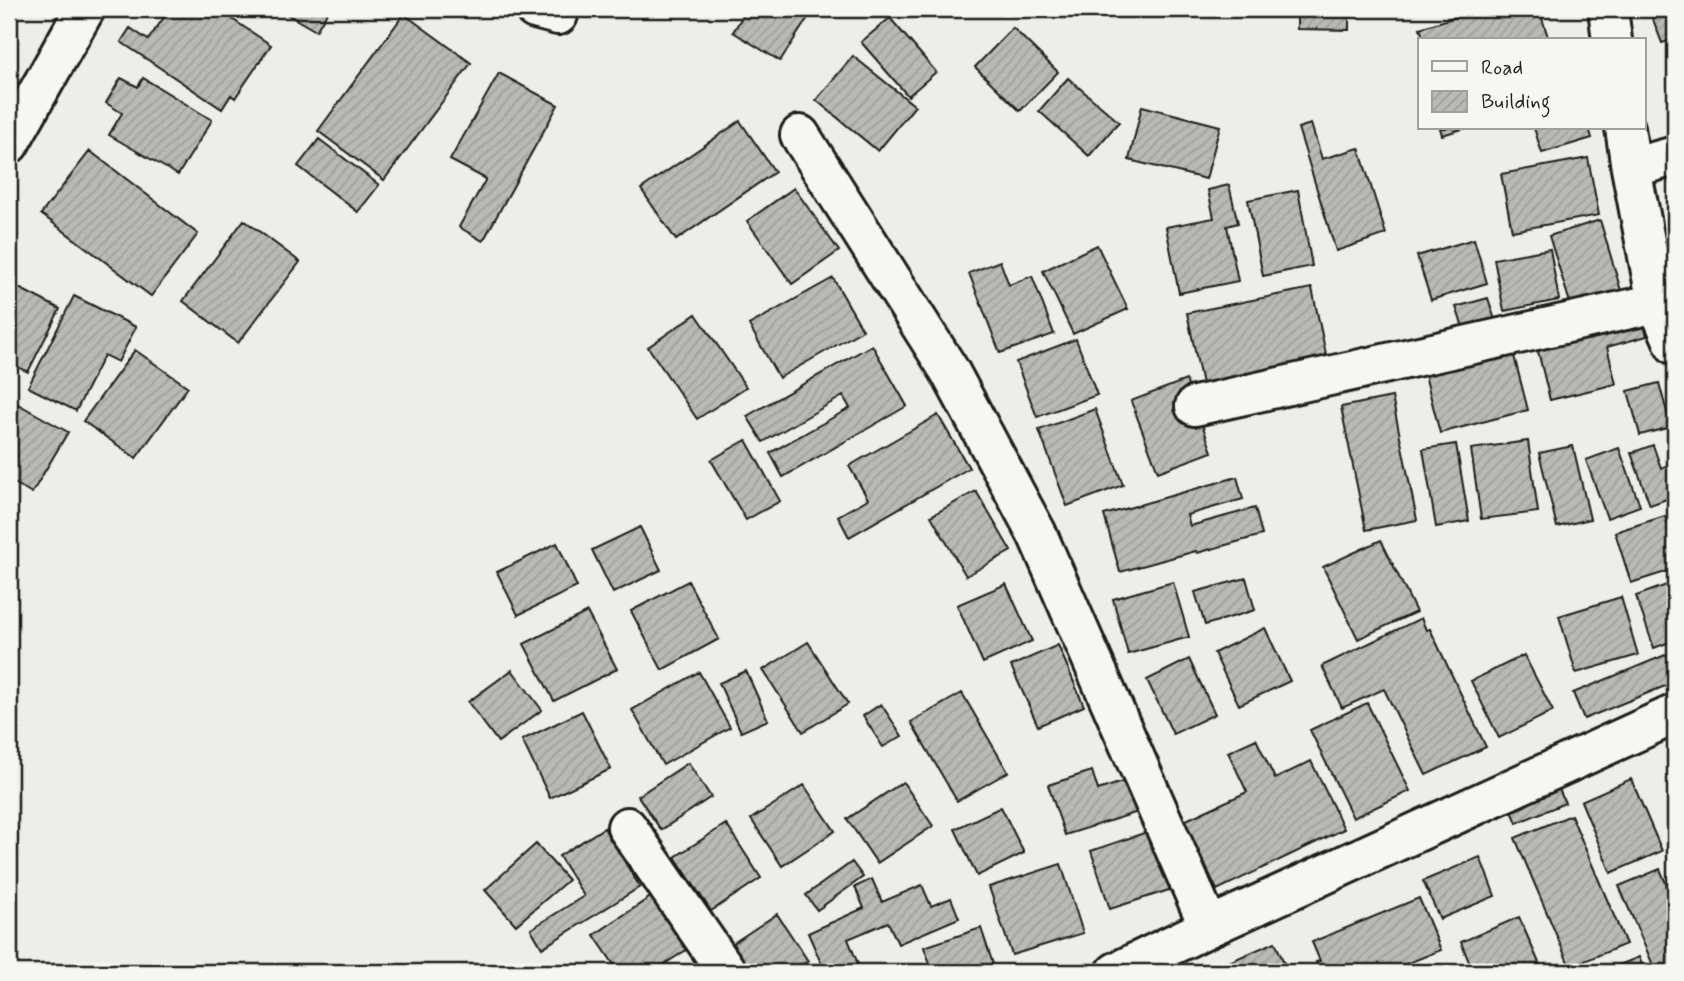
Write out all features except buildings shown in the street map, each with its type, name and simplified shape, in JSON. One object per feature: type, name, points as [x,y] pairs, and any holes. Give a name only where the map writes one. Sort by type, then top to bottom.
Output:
[{"type":"street","points":[[9,144],[85,9]]},
{"type":"street","points":[[1608,9],[1612,38]]},
{"type":"street","points":[[1625,130],[1657,303],[1675,345]]},
{"type":"street","points":[[800,135],[948,370],[1037,534],[1209,927]]},
{"type":"street","points":[[1631,167],[1675,156]]},
{"type":"street","points":[[1195,407],[1657,303]]},
{"type":"street","points":[[1116,972],[1675,714]]},
{"type":"street","points":[[627,827],[727,972]]}]
